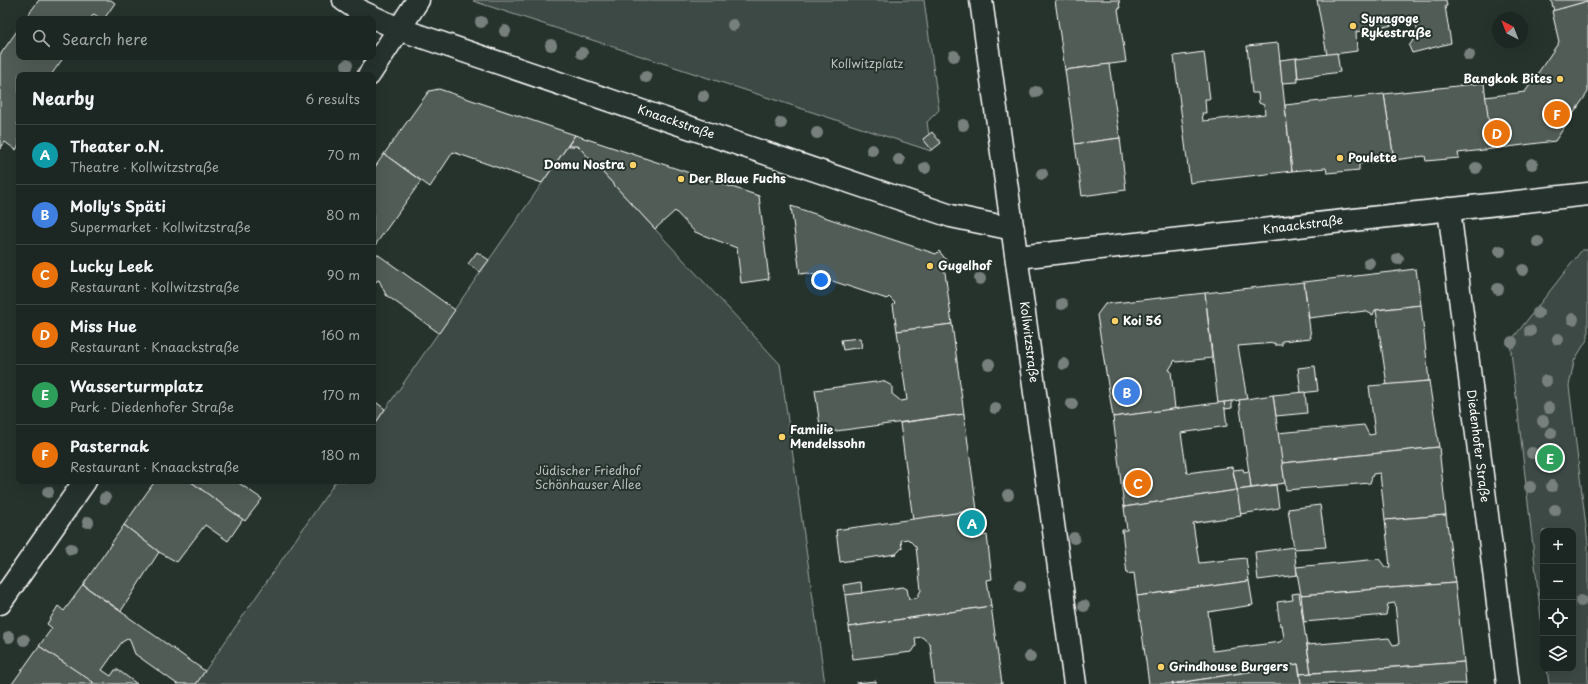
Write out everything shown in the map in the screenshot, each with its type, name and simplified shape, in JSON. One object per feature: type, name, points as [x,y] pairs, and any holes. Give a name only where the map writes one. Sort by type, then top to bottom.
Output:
[{"type":"street","name":"Knaackstraße","points":[[344,0],[371,16]]},
{"type":"street","points":[[371,72],[418,0]]},
{"type":"street","name":"Kollwitzstraße","points":[[981,0],[1018,257],[1075,684]]},
{"type":"street","name":"Knaackstraße","points":[[376,18],[400,29],[957,218],[1013,229]]},
{"type":"street","name":"Knaackstraße","points":[[1018,257],[1449,208],[1588,194]]},
{"type":"street","name":"Diedenhofer Straße","points":[[1449,208],[1508,684]]},
{"type":"street","points":[[0,603],[83,484]]},
{"type":"green space","name":"Kollwitzplatz","points":[[924,0],[939,110],[927,122],[931,151],[473,1]]},
{"type":"green space","name":"Jüdischer Friedhof Schönhauser Allee","points":[[568,146],[578,146],[780,364],[825,684],[196,684],[334,484],[376,484],[376,423]]},
{"type":"green space","points":[[1582,250],[1588,250],[1588,338],[1574,361],[1569,386],[1588,543],[1588,684],[1549,684],[1547,672],[1576,672],[1576,528],[1540,528],[1540,609],[1510,342]]},
{"type":"building","points":[[39,0],[111,0],[115,3],[106,16],[97,16],[94,14],[92,16],[27,16]]},
{"type":"building","points":[[1055,0],[1119,0],[1120,9],[1118,9],[1126,62],[1065,70]]},
{"type":"building","name":"Synagoge Rykestraße","points":[[1317,0],[1446,0],[1447,6],[1445,6],[1451,43],[1412,53],[1409,46],[1418,33],[1415,21],[1356,32],[1357,51],[1327,55]]},
{"type":"building","points":[[1551,0],[1588,0],[1588,1],[1554,11]]},
{"type":"building","points":[[1588,1],[1588,92],[1555,141],[1492,149],[1485,97],[1525,92],[1559,42],[1552,11]]},
{"type":"building","points":[[16,32],[16,60],[62,60],[53,72],[16,72],[16,150],[5,142],[0,149],[0,55]]},
{"type":"building","points":[[1278,43],[1292,171],[1190,183],[1174,56],[1204,52],[1210,99],[1205,99],[1206,113],[1202,113],[1203,121],[1265,114],[1264,105],[1259,103],[1258,93],[1252,93],[1247,46]]},
{"type":"building","points":[[1337,53],[1340,72],[1298,78],[1296,58]]},
{"type":"building","points":[[1296,58],[1298,82],[1282,83],[1280,60]]},
{"type":"building","points":[[1109,64],[1120,138],[1075,144],[1065,70]]},
{"type":"building","points":[[1484,83],[1492,149],[1458,153],[1459,158],[1426,161],[1425,156],[1394,160],[1384,94]]},
{"type":"building","points":[[439,89],[575,135],[542,183],[453,152],[430,187],[384,154],[429,91]]},
{"type":"building","points":[[1384,94],[1394,160],[1359,164],[1359,170],[1327,173],[1326,168],[1292,171],[1285,105]]},
{"type":"building","points":[[932,132],[941,143],[932,150],[923,139]]},
{"type":"building","points":[[575,135],[759,196],[769,279],[741,283],[737,248],[695,232],[675,211],[655,229],[578,146],[568,146]]},
{"type":"building","points":[[1120,138],[1126,190],[1082,196],[1075,144]]},
{"type":"building","points":[[384,154],[421,181],[376,244],[376,166]]},
{"type":"building","points":[[791,206],[936,254],[939,251],[948,262],[944,265],[952,324],[897,331],[893,305],[895,303],[889,297],[887,299],[808,273],[800,274]]},
{"type":"building","points":[[477,252],[489,260],[480,272],[468,264]]},
{"type":"building","points":[[376,253],[455,310],[439,333],[386,295],[379,280],[376,282]]},
{"type":"building","points":[[1416,269],[1421,305],[1375,310],[1373,315],[1365,311],[1309,318],[1304,282]]},
{"type":"building","points":[[1304,282],[1311,338],[1282,341],[1282,345],[1275,345],[1275,343],[1238,346],[1247,399],[1218,403],[1205,293]]},
{"type":"building","points":[[1205,293],[1212,358],[1177,362],[1175,360],[1169,370],[1171,371],[1175,409],[1113,417],[1097,315],[1105,304]]},
{"type":"building","points":[[1421,305],[1429,381],[1387,385],[1376,310]]},
{"type":"building","points":[[952,324],[964,414],[821,433],[815,390],[883,381],[892,386],[892,394],[901,401],[907,400],[897,331]]},
{"type":"building","points":[[860,338],[862,347],[843,350],[841,340]]},
{"type":"building","points":[[1315,366],[1318,391],[1301,393],[1298,368]]},
{"type":"building","points":[[1429,381],[1439,447],[1282,463],[1277,433],[1364,425],[1369,435],[1375,434],[1369,386]]},
{"type":"building","points":[[1305,392],[1307,413],[1276,416],[1273,395]]},
{"type":"building","points":[[1273,395],[1285,483],[1251,488],[1239,400]]},
{"type":"building","points":[[1232,401],[1232,408],[1225,409],[1224,402]]},
{"type":"building","points":[[376,402],[385,409],[376,422]]},
{"type":"building","points":[[1224,402],[1227,426],[1181,433],[1187,473],[1232,467],[1237,490],[1124,507],[1113,417]]},
{"type":"building","points":[[964,414],[977,510],[913,520],[900,423]]},
{"type":"building","points":[[1439,447],[1446,515],[1385,520],[1380,473],[1373,474],[1370,483],[1286,490],[1282,463]]},
{"type":"building","points":[[1243,469],[1244,472],[1249,471],[1251,488],[1237,490],[1233,470]]},
{"type":"building","points":[[153,484],[194,484],[243,519],[228,541],[205,525],[177,562],[159,552],[124,525]]},
{"type":"building","points":[[194,484],[240,484],[262,499],[245,521]]},
{"type":"building","points":[[1276,485],[1279,508],[1240,514],[1237,490]]},
{"type":"building","points":[[1237,490],[1241,516],[1193,523],[1199,563],[1246,558],[1249,581],[1137,596],[1134,573],[1127,574],[1122,530],[1127,530],[1124,507]]},
{"type":"building","points":[[1320,505],[1326,547],[1294,549],[1288,509]]},
{"type":"building","points":[[977,510],[981,536],[987,535],[992,579],[987,580],[991,606],[849,627],[845,595],[903,587],[907,589],[909,599],[917,598],[921,590],[916,547],[908,539],[901,540],[902,548],[896,554],[840,562],[836,530]]},
{"type":"building","points":[[1446,515],[1455,583],[1301,595],[1296,567],[1379,559],[1385,567],[1390,567],[1385,520]]},
{"type":"building","points":[[124,525],[159,552],[121,611],[83,585]]},
{"type":"building","points":[[1294,547],[1297,575],[1258,580],[1255,552]]},
{"type":"building","points":[[1249,581],[1253,605],[1208,612],[1213,651],[1280,642],[1284,638],[1282,625],[1280,626],[1277,602],[1293,600],[1292,594],[1299,593],[1311,673],[1300,674],[1298,664],[1172,684],[1149,684],[1137,596]]},
{"type":"building","points":[[861,582],[862,593],[845,595],[843,585]]},
{"type":"building","points":[[1455,583],[1464,662],[1311,673],[1307,645],[1389,638],[1393,645],[1399,644],[1395,603],[1388,604],[1386,615],[1304,622],[1301,595]]},
{"type":"building","points":[[83,585],[205,671],[196,684],[177,684],[135,654],[129,638],[122,642],[102,670],[111,676],[115,670],[118,670],[137,684],[95,684],[39,646],[52,628],[47,624],[58,606],[64,611]]},
{"type":"building","points":[[991,606],[1002,684],[935,684],[930,644],[922,637],[915,638],[916,646],[912,652],[853,659],[849,627]]},
{"type":"building","points":[[39,646],[93,682],[92,684],[12,684]]},
{"type":"building","points":[[1464,662],[1466,684],[1301,684],[1300,674]]},
{"type":"building","points":[[1298,664],[1301,684],[1172,684]]},
{"type":"building","points":[[876,681],[876,684],[856,683]]},
{"type":"place","name":"Synagoge Rykestraße","points":[[1353,26]]},
{"type":"place","name":"Bangkok Bites","points":[[1560,79]]},
{"type":"place","name":"Pasternak","points":[[1557,114]]},
{"type":"place","name":"Miss Hue","points":[[1497,133]]},
{"type":"place","name":"Poulette","points":[[1340,158]]},
{"type":"place","name":"Domu Nostra","points":[[633,165]]},
{"type":"place","name":"Der Blaue Fuchs","points":[[681,179]]},
{"type":"place","name":"Gugelhof","points":[[930,266]]},
{"type":"place","name":"Koi 56","points":[[1115,321]]},
{"type":"place","name":"Molly's Späti","points":[[1127,392]]},
{"type":"place","name":"Familie Mendelssohn","points":[[782,437]]},
{"type":"place","name":"Wasserturmplatz","points":[[1550,458]]},
{"type":"place","name":"Lucky Leek","points":[[1138,483]]},
{"type":"place","name":"Theater o.N.","points":[[972,523]]},
{"type":"place","name":"Grindhouse Burgers","points":[[1161,667]]}]
